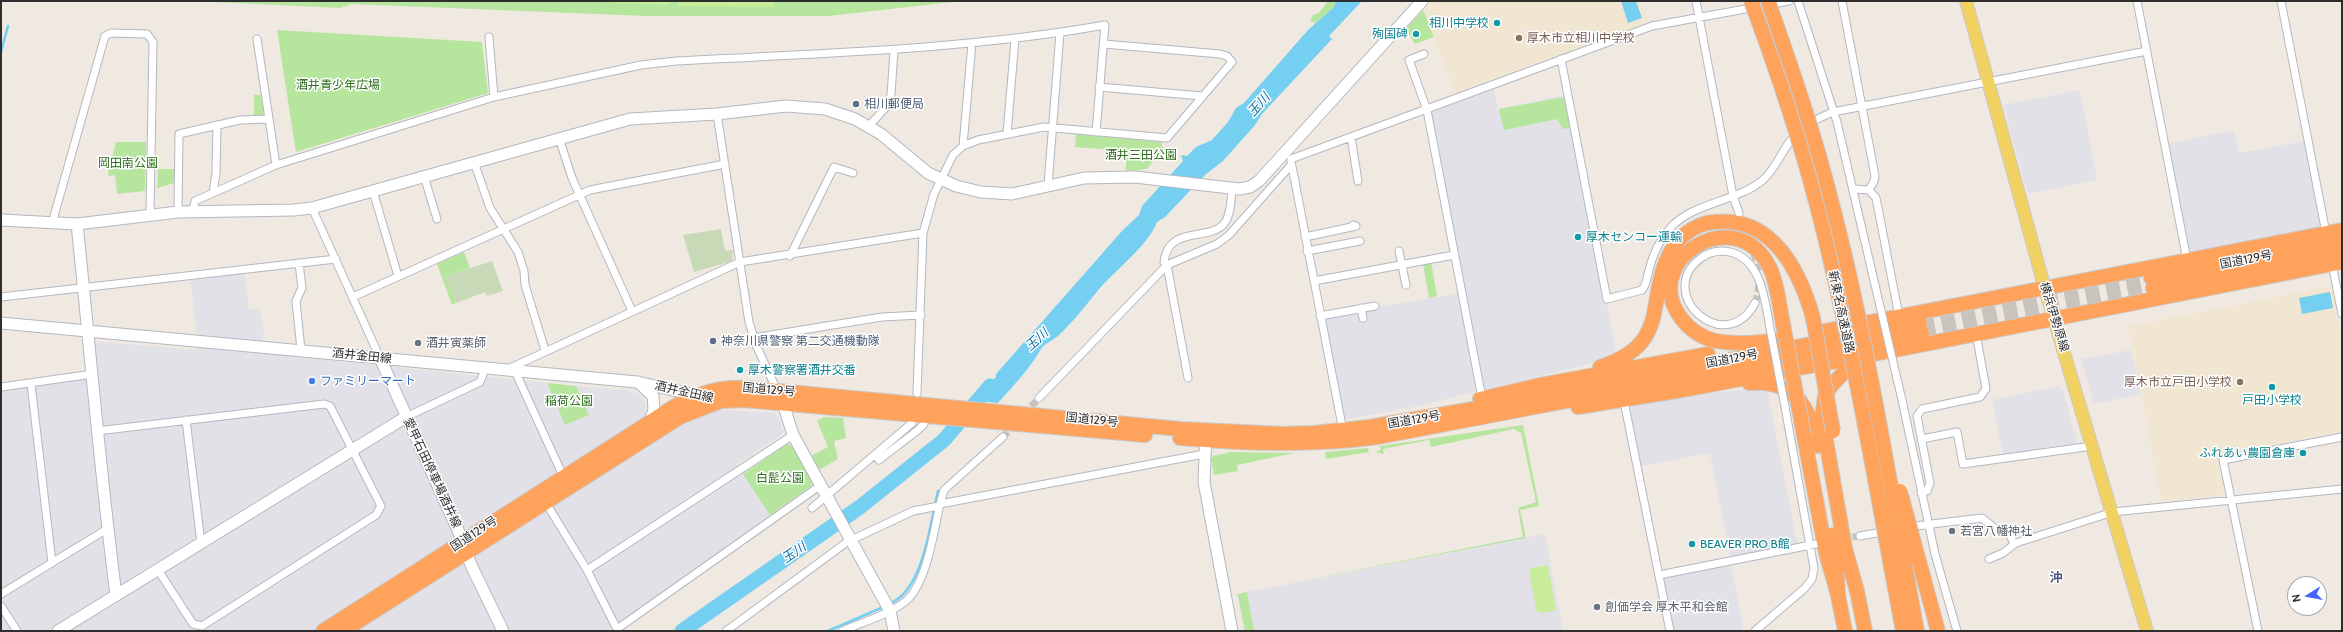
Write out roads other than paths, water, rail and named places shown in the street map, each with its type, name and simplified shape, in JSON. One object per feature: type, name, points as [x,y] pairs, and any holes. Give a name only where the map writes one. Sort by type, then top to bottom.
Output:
[{"type":"highway","name":"新東名高速道路","points":[[1751,1],[1787,105],[1817,205],[1854,372],[1903,631]]},
{"type":"highway","name":"新東名高速道路","points":[[1768,1],[1820,158],[1843,249],[1869,369],[1917,631]]},
{"type":"highway","points":[[1540,385],[1614,363],[1625,357],[1642,343],[1652,327],[1663,271],[1674,246],[1684,235],[1708,222],[1724,220],[1753,227],[1779,247],[1798,273],[1814,318],[1854,549],[1857,591]]},
{"type":"highway","points":[[1369,427],[1482,398],[1540,385],[1782,340],[2342,230]]},
{"type":"highway","points":[[1782,340],[1733,343],[1700,336],[1686,324],[1680,316],[1673,299],[1671,287],[1674,272],[1680,259],[1689,249],[1701,242],[1713,238],[1738,239],[1752,246],[1763,256],[1770,269],[1776,326],[1804,436],[1826,553],[1838,595],[1845,631]]},
{"type":"highway","name":"国道129号","points":[[2342,241],[2152,283],[2342,252]]},
{"type":"highway","points":[[1486,417],[1598,405],[1683,390],[2337,263]]},
{"type":"highway","name":"国道129号","points":[[324,631],[464,547],[546,503],[680,417],[721,401],[783,403],[1205,442],[1283,444],[1346,441],[1486,417],[1921,328],[1369,427],[1343,431],[1283,434],[1205,442],[1012,412],[735,387],[698,395],[676,405],[564,478],[464,547],[342,631]]},
{"type":"highway","points":[[1865,631],[1857,591],[1845,548],[1823,431],[1823,405],[1831,386],[1846,370],[1859,363],[1905,348]]},
{"type":"highway","points":[[1869,369],[1907,521],[1938,631]]},
{"type":"highway","points":[[1854,372],[1864,450],[1893,631]]},
{"type":"highway","points":[[1683,390],[1762,382],[1777,385],[1790,392],[1806,408],[1815,433],[1836,551],[1838,595]]},
{"type":"main road","name":"横浜伊勢原線","points":[[1966,1],[2045,289],[2147,631]]},
{"type":"street","points":[[1039,398],[1168,265],[1216,244],[1230,235],[1288,159],[1391,34],[1415,1]]},
{"type":"street","points":[[1391,34],[1422,1]]},
{"type":"street","points":[[1696,1],[1733,196],[1739,213]]},
{"type":"street","points":[[1,220],[77,224],[150,214],[178,212],[294,210],[312,208],[630,119],[717,114],[786,106],[808,106],[841,114],[869,126],[915,164],[940,180],[970,190],[992,194],[1018,193],[1084,178],[1146,178],[1227,188],[1245,188],[1255,185],[1288,159],[1426,110],[1652,26],[1699,16],[1789,1]]},
{"type":"street","points":[[1798,1],[1833,112],[1854,188],[1902,400],[1927,523],[1957,631]]},
{"type":"street","points":[[1842,1],[1875,176],[1869,190]]},
{"type":"street","points":[[2137,1],[2188,260]]},
{"type":"street","points":[[2281,1],[2326,233]]},
{"type":"street","points":[[193,211],[195,201],[276,165],[494,97],[641,65],[676,61],[894,50],[1015,39],[1104,25],[1104,44],[1096,132]]},
{"type":"street","points":[[54,223],[54,216],[106,36],[111,33],[147,34],[153,42],[150,214]]},
{"type":"street","points":[[1048,185],[1051,128],[1060,33]]},
{"type":"street","points":[[489,37],[494,97]]},
{"type":"street","points":[[1007,134],[1015,39]]},
{"type":"street","points":[[257,40],[276,165]]},
{"type":"street","points":[[963,146],[972,43]]},
{"type":"street","points":[[917,393],[923,233],[934,194],[953,155],[963,146],[1007,134],[1051,128],[1167,138],[1232,62],[1227,56],[1104,44]]},
{"type":"street","points":[[869,126],[887,106],[891,95],[894,50]]},
{"type":"street","points":[[1561,59],[1607,299],[1642,290],[1655,252],[1662,238],[1672,226],[1693,212],[1733,196],[1763,180],[1780,158],[1791,140],[1804,128],[1833,112],[2147,52]]},
{"type":"street","points":[[1424,54],[1409,60],[1426,110],[1482,398]]},
{"type":"street","points":[[1099,87],[1202,96]]},
{"type":"street","points":[[717,114],[753,338],[774,384],[774,390]]},
{"type":"street","points":[[178,212],[179,134],[240,120],[268,119]]},
{"type":"street","points":[[213,193],[216,173],[217,125]]},
{"type":"street","points":[[1351,137],[1358,181]]},
{"type":"street","points":[[559,138],[567,165],[632,311]]},
{"type":"street","points":[[1288,159],[1308,251],[1343,431]]},
{"type":"street","points":[[474,162],[490,208],[518,252],[524,271],[525,285],[545,350]]},
{"type":"street","points":[[353,297],[590,190],[725,164]]},
{"type":"street","points":[[790,256],[834,167],[853,173]]},
{"type":"street","points":[[424,176],[433,215]]},
{"type":"street","points":[[1188,378],[1168,265],[1164,262],[1165,254],[1175,242],[1182,237],[1217,228],[1224,224],[1227,217],[1227,188]]},
{"type":"street","points":[[1854,188],[1869,190],[1876,198],[1899,316]]},
{"type":"street","points":[[373,191],[398,276]]},
{"type":"street","points":[[312,208],[380,358]]},
{"type":"street","points":[[77,224],[93,374],[107,529],[116,595]]},
{"type":"street","points":[[1305,237],[1340,227],[1356,226],[1352,225]]},
{"type":"street","points":[[564,478],[510,369],[545,350],[740,262],[790,256],[923,233]]},
{"type":"street","points":[[1308,251],[1360,241]]},
{"type":"street","points":[[1400,250],[1406,285]]},
{"type":"street","points":[[1755,303],[1746,316],[1734,323],[1719,325],[1706,321],[1694,312],[1687,299],[1685,286],[1688,273],[1700,259],[1712,252],[1728,251],[1744,258],[1752,267],[1760,283],[1776,326],[1785,407],[1813,545],[1814,568],[1809,584],[1755,631]]},
{"type":"street","points":[[1314,282],[1454,255]]},
{"type":"street","points":[[1,297],[336,259]]},
{"type":"street","points":[[299,263],[302,288],[296,301],[301,350]]},
{"type":"street","points":[[2337,263],[2342,314]]},
{"type":"street","points":[[1320,316],[1375,306]]},
{"type":"street","points":[[1361,308],[1363,318]]},
{"type":"street","points":[[753,338],[882,317],[921,315]]},
{"type":"street","name":"酒井金田線","points":[[1,323],[510,369],[637,382],[721,401]]},
{"type":"street","points":[[1921,493],[1930,487],[1917,416],[1920,411],[1980,397],[1984,394],[1986,389],[1976,333]]},
{"type":"street","name":"愛甲石田停車場酒井線","points":[[380,358],[503,631]]},
{"type":"street","points":[[58,631],[406,417],[480,382],[486,367]]},
{"type":"street","points":[[1,387],[31,384],[93,374]]},
{"type":"street","points":[[637,382],[653,396],[654,409],[650,422]]},
{"type":"street","points":[[31,384],[52,563]]},
{"type":"street","points":[[1624,400],[1670,631]]},
{"type":"street","points":[[783,403],[793,435],[890,611],[894,631]]},
{"type":"street","points":[[97,431],[324,404],[330,406],[354,450],[381,506],[376,515],[202,626],[192,624],[158,570]]},
{"type":"street","points":[[875,455],[879,460],[918,430],[931,416]]},
{"type":"street","points":[[186,420],[201,543]]},
{"type":"street","points":[[812,508],[829,498],[912,423]]},
{"type":"street","points":[[1922,439],[1957,432],[1963,464],[2092,446]]},
{"type":"street","points":[[587,570],[793,435]]},
{"type":"street","points":[[842,631],[890,611],[906,600],[920,580],[936,506],[944,490],[1003,437]]},
{"type":"street","points":[[2258,631],[2223,460],[2342,438]]},
{"type":"street","points":[[726,631],[850,538],[913,510],[936,506],[1205,442],[1204,482],[1232,631]]},
{"type":"street","points":[[546,503],[587,570],[617,629],[821,485]]},
{"type":"street","points":[[1988,559],[2003,553],[2014,544],[2112,512],[2342,489]]},
{"type":"street","points":[[1860,536],[1927,523],[1930,524],[1982,518],[1997,530],[2009,533],[2014,544]]},
{"type":"street","points":[[1,594],[107,529]]},
{"type":"street","points":[[1659,575],[1813,545]]},
{"type":"street","points":[[1,606],[17,631]]},
{"type":"water","points":[[1336,1],[1362,1],[1329,36],[1332,39],[1262,114],[1255,125],[1223,161],[1206,174],[1165,217],[1157,222],[1140,248],[1100,288],[1064,331],[1042,347],[1027,370],[998,403],[970,400],[996,377],[996,374],[1122,231],[1139,215],[1142,206],[1183,161],[1181,155],[1187,156],[1196,147],[1212,140],[1228,122],[1236,108],[1244,103],[1308,30],[1334,7]]},
{"type":"water","points":[[1621,1],[1636,1],[1642,18],[1628,23]]},
{"type":"water","points":[[2330,292],[2333,308],[2302,314],[2299,298]]},
{"type":"waterway","points":[[1,52],[8,26]]},
{"type":"waterway","name":"玉川","points":[[682,631],[860,507],[944,440],[990,386]]},
{"type":"waterway","points":[[893,602],[904,594],[919,568],[938,491]]},
{"type":"waterway","points":[[828,631],[881,608]]},
{"type":"tunnel","points":[[1754,254],[1759,278],[1755,303]]},
{"type":"tunnel","points":[[1920,323],[2151,278]]},
{"type":"tunnel","points":[[1922,333],[2153,288]]},
{"type":"tunnel","points":[[1024,414],[1039,398]]},
{"type":"tunnel","points":[[1003,437],[1016,423]]},
{"type":"tunnel","points":[[1842,539],[1860,536]]},
{"type":"place","name":"相川中学校","points":[[1497,23]]},
{"type":"place","name":"殉国碑","points":[[1416,34]]},
{"type":"place","name":"厚木市立相川中学校","points":[[1519,38]]},
{"type":"place","name":"相川郵便局","points":[[856,104]]},
{"type":"place","name":"厚木センコー運輸","points":[[1578,237]]},
{"type":"place","name":"神奈川県警察 第二交通機動隊","points":[[713,341]]},
{"type":"place","name":"酒井寅薬師","points":[[418,343]]},
{"type":"place","name":"厚木警察署酒井交番","points":[[740,370]]},
{"type":"place","name":"ファミリーマート","points":[[312,381]]},
{"type":"place","name":"厚木市立戸田小学校","points":[[2240,382]]},
{"type":"place","name":"戸田小学校","points":[[2272,387]]},
{"type":"place","name":"ふれあい農園倉庫","points":[[2303,453]]},
{"type":"place","name":"若宮八幡神社","points":[[1952,531]]},
{"type":"place","name":"BEAVER PRO B館","points":[[1692,544]]},
{"type":"place","name":"創価学会 厚木平和会館","points":[[1597,607]]},
{"type":"district","name":"沖","points":[[2056,578]]},
{"type":"park label","name":"酒井青少年広場","points":[[338,85]]},
{"type":"park label","name":"酒井三田公園","points":[[1141,155]]},
{"type":"park label","name":"岡田南公園","points":[[128,163]]},
{"type":"park label","name":"稲荷公園","points":[[569,401]]},
{"type":"park label","name":"白髭公園","points":[[780,478]]}]
